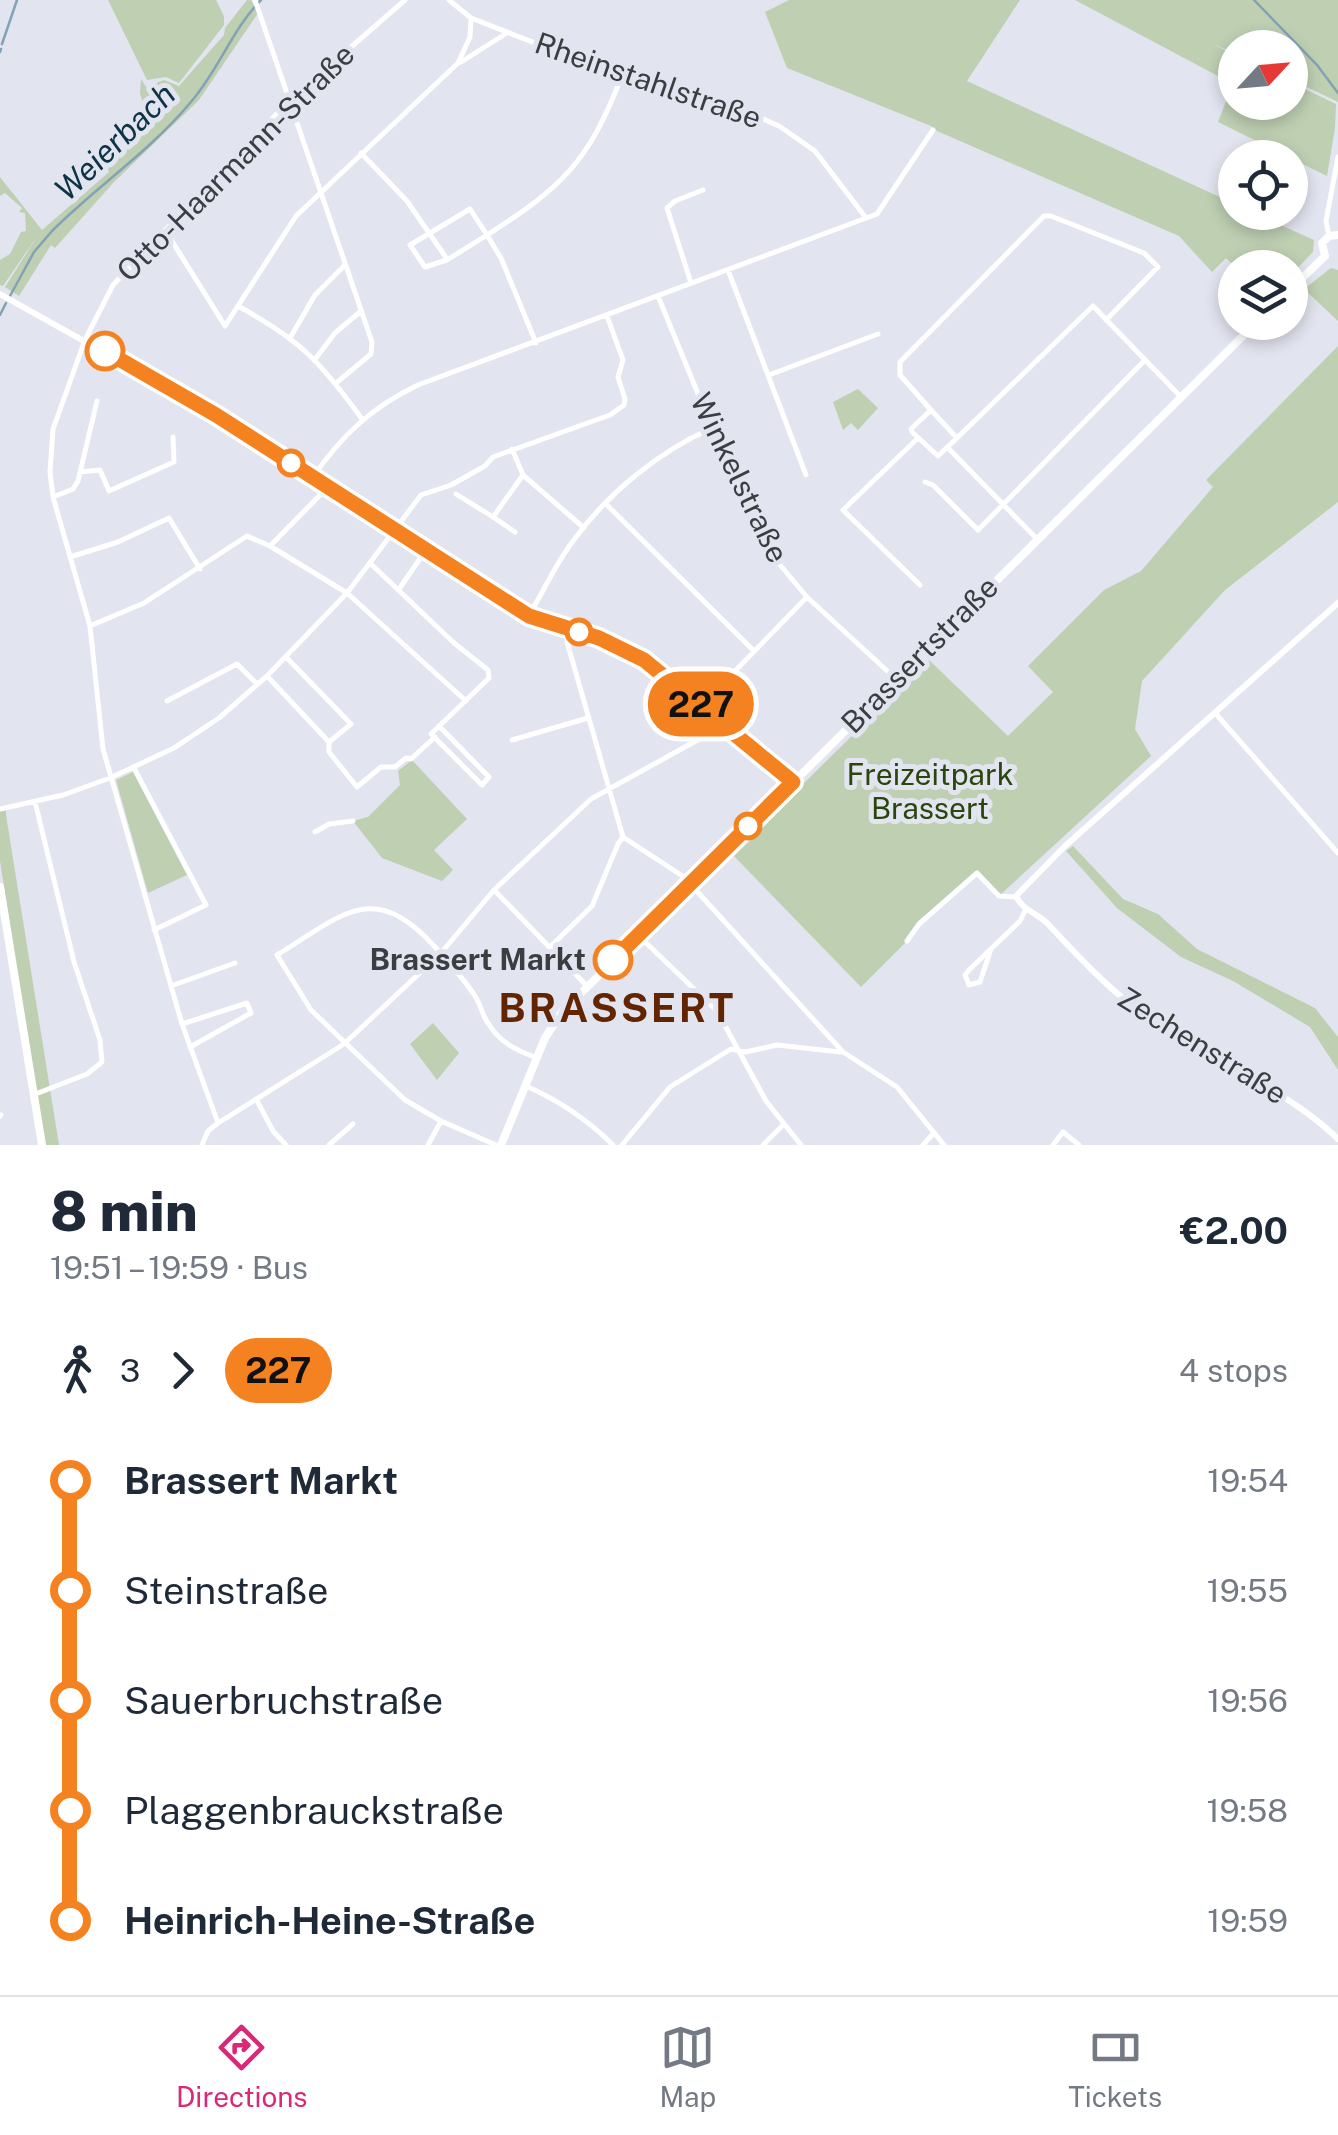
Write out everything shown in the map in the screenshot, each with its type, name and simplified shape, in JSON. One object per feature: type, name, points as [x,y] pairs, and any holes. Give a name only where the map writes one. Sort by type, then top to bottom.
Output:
[{"type":"main road","points":[[1308,275],[1329,258],[1321,248],[1334,236]]},
{"type":"main road","name":"Brassertstraße","points":[[498,1145],[560,1013],[1239,340]]},
{"type":"main road","points":[[0,886],[42,1145]]},
{"type":"street","points":[[254,0],[372,342],[371,354],[336,384]]},
{"type":"street","name":"Otto-Haarmann-Straße","points":[[218,1123],[182,1024],[103,749],[90,626],[53,497],[53,430],[85,340],[112,285],[290,100],[406,0]]},
{"type":"street","name":"Rheinstahlstraße","points":[[449,0],[471,18],[622,76],[631,76],[729,115],[754,115],[779,126],[815,151],[866,218]]},
{"type":"street","points":[[458,63],[470,37],[471,18]]},
{"type":"street","name":"Rheinstahlstraße","points":[[238,306],[283,234],[321,191],[458,63],[508,32]]},
{"type":"street","points":[[536,343],[501,258],[486,235],[470,209],[410,245],[425,267],[448,260],[486,235],[542,200],[574,169],[605,120],[622,76]]},
{"type":"street","points":[[313,477],[336,444],[362,418],[418,385],[877,214],[933,130]]},
{"type":"street","points":[[361,152],[407,201],[448,260]]},
{"type":"street","points":[[1334,236],[1326,220],[1338,157]]},
{"type":"street","points":[[692,283],[667,208],[704,190]]},
{"type":"street","points":[[957,438],[900,375],[900,362],[1011,253],[1040,219],[1052,216],[1144,253],[1158,267],[1106,320]]},
{"type":"street","points":[[165,230],[225,326],[238,306],[290,338],[316,358],[362,418]]},
{"type":"street","points":[[290,338],[316,295],[345,264]]},
{"type":"street","points":[[728,270],[806,475]]},
{"type":"street","points":[[2,295],[216,415],[529,616],[632,653],[702,705],[793,782]]},
{"type":"street","name":"Winkelstraße","points":[[658,296],[712,428],[771,554],[807,597],[896,678]]},
{"type":"street","points":[[930,410],[911,428],[935,456],[1093,306],[1182,397]]},
{"type":"street","points":[[316,358],[335,332],[361,311]]},
{"type":"street","points":[[0,809],[110,778],[191,738],[267,676],[347,594],[421,495],[451,485],[512,449],[610,415],[624,405],[618,377],[623,362],[607,316]]},
{"type":"street","points":[[769,375],[878,334]]},
{"type":"street","points":[[925,482],[933,485],[978,530],[1145,360]]},
{"type":"street","points":[[53,497],[73,489],[97,401]]},
{"type":"street","points":[[529,616],[572,542],[606,505],[658,458],[712,428]]},
{"type":"street","points":[[80,472],[100,470],[109,492],[174,462],[173,437]]},
{"type":"street","points":[[918,438],[843,510],[920,586]]},
{"type":"street","points":[[947,447],[1037,539]]},
{"type":"street","points":[[512,449],[523,474],[584,528]]},
{"type":"street","points":[[803,461],[811,457]]},
{"type":"street","points":[[493,517],[523,474]]},
{"type":"street","points":[[270,546],[328,486]]},
{"type":"street","points":[[456,494],[515,532]]},
{"type":"street","points":[[606,505],[754,651]]},
{"type":"street","points":[[70,557],[118,542],[169,518],[200,570]]},
{"type":"street","points":[[90,626],[144,603],[248,536],[347,594],[466,701]]},
{"type":"street","points":[[399,588],[426,550]]},
{"type":"street","points":[[267,676],[329,742],[329,752],[357,787],[381,768],[411,759],[489,678],[486,668],[454,644],[370,563]]},
{"type":"street","points":[[702,705],[807,597]]},
{"type":"street","points":[[907,941],[919,924],[978,873],[999,896],[1016,897],[1022,885],[1338,603]]},
{"type":"street","points":[[567,629],[567,642],[624,837],[689,883],[843,1052],[898,1088],[944,1145]]},
{"type":"street","points":[[286,657],[351,724],[329,742]]},
{"type":"street","points":[[167,701],[237,664],[257,684]]},
{"type":"street","points":[[1216,714],[1338,853]]},
{"type":"street","points":[[512,740],[588,718]]},
{"type":"street","points":[[202,1145],[208,1131],[218,1123],[344,1044],[440,953],[494,890],[591,799],[712,732],[721,722]]},
{"type":"street","points":[[433,736],[482,785],[489,777],[439,726]]},
{"type":"street","points":[[134,768],[206,905],[154,930]]},
{"type":"street","points":[[34,1095],[87,1074],[102,1062],[100,1040],[74,962],[35,802]]},
{"type":"street","points":[[315,832],[329,824],[353,821]]},
{"type":"street","points":[[550,947],[592,906],[624,837]]},
{"type":"street","points":[[494,890],[587,986]]},
{"type":"street","name":"Zechenstraße","points":[[1016,897],[1129,1006],[1297,1105],[1338,1139]]},
{"type":"street","points":[[498,1145],[441,1122],[405,1100],[311,1010],[277,955],[341,916],[372,908],[396,912],[416,926],[471,989],[485,1021],[504,1044],[537,1058]]},
{"type":"street","points":[[991,948],[980,982],[969,985],[965,975],[991,948],[1020,921],[1026,910]]},
{"type":"street","points":[[638,935],[717,1011],[783,1125],[801,1145]]},
{"type":"street","points":[[171,986],[235,962]]},
{"type":"street","points":[[182,1024],[247,1003],[251,1013],[190,1047]]},
{"type":"street","points":[[622,1145],[670,1087],[732,1049],[746,1052],[777,1045],[843,1052]]},
{"type":"street","points":[[526,1086],[580,1115],[613,1145]]},
{"type":"street","points":[[256,1100],[273,1132],[286,1145]]},
{"type":"street","points":[[428,1145],[441,1122]]},
{"type":"street","points":[[330,1145],[353,1124]]},
{"type":"street","points":[[767,1144],[783,1125]]},
{"type":"street","points":[[1052,1145],[1063,1132],[1079,1145]]},
{"type":"street","points":[[923,1145],[933,1134]]},
{"type":"green space","points":[[108,0],[216,0],[224,25],[179,83],[166,77],[147,80]]},
{"type":"green space","points":[[251,0],[258,13],[199,100],[114,182],[55,248],[51,245],[19,296],[5,287],[38,235],[0,285],[0,260],[10,254],[21,232],[26,231],[25,213],[19,212],[22,208],[5,193],[0,196],[0,177],[42,230],[109,172],[100,158],[103,143],[116,134],[138,140],[151,127],[140,94],[141,79],[146,87],[164,80],[179,86],[224,35],[225,28]]},
{"type":"green space","points":[[789,0],[1020,0],[967,81],[1218,196],[1218,230],[1292,230],[1314,240],[1313,252],[1308,257],[1308,250],[1218,250],[1218,266],[1212,272],[1179,236],[931,126],[787,68],[765,12]]},
{"type":"green space","points":[[1075,0],[1338,0],[1338,102],[1308,88],[1308,30],[1218,30],[1218,46],[1213,44],[1218,46],[1218,76]]},
{"type":"green space","points":[[1308,91],[1336,104],[1327,176],[1308,167],[1308,140],[1254,140],[1218,122],[1308,120]]},
{"type":"green space","points":[[1331,268],[1338,270],[1338,321],[1308,293],[1308,286]]},
{"type":"green space","name":"Freizeitpark Brassert","points":[[1338,346],[1338,502],[1225,590],[1142,681],[1135,729],[1151,756],[999,896],[978,873],[919,924],[861,987],[732,854],[929,660],[1008,736],[1053,692],[1028,666],[1104,590],[1141,571],[1213,487],[1206,480]]},
{"type":"green space","points":[[858,389],[878,408],[858,430],[851,423],[843,430],[833,402]]},
{"type":"green space","points":[[412,760],[467,819],[434,850],[453,870],[442,881],[382,858],[353,821],[368,817],[400,785],[398,771]]},
{"type":"green space","points":[[133,772],[187,875],[148,893],[116,780]]},
{"type":"green space","points":[[6,810],[59,1145],[45,1145],[0,861],[0,811]]},
{"type":"green space","points":[[1073,846],[1123,899],[1158,914],[1197,949],[1315,1008],[1338,1037],[1338,1070],[1310,1027],[1233,981],[1181,957],[1117,908],[1066,851]]},
{"type":"green space","points":[[433,1023],[459,1053],[437,1080],[410,1044]]},
{"type":"waterway","points":[[2,44],[17,0]]},
{"type":"waterway","name":"Weierbach","points":[[10,296],[34,252],[52,231],[158,137],[190,103],[261,0]]},
{"type":"waterway","points":[[1254,0],[1317,65],[1338,93]]},
{"type":"waterway","name":"Weierbach","points":[[0,315],[6,303]]},
{"type":"bus line","name":"227","points":[[105,351],[216,415],[529,616],[599,638],[644,660],[793,782],[613,960]]},
{"type":"place","name":"Brassert Markt","points":[[613,960]]},
{"type":"district","name":"BRASSERT","points":[[617,1008]]}]
